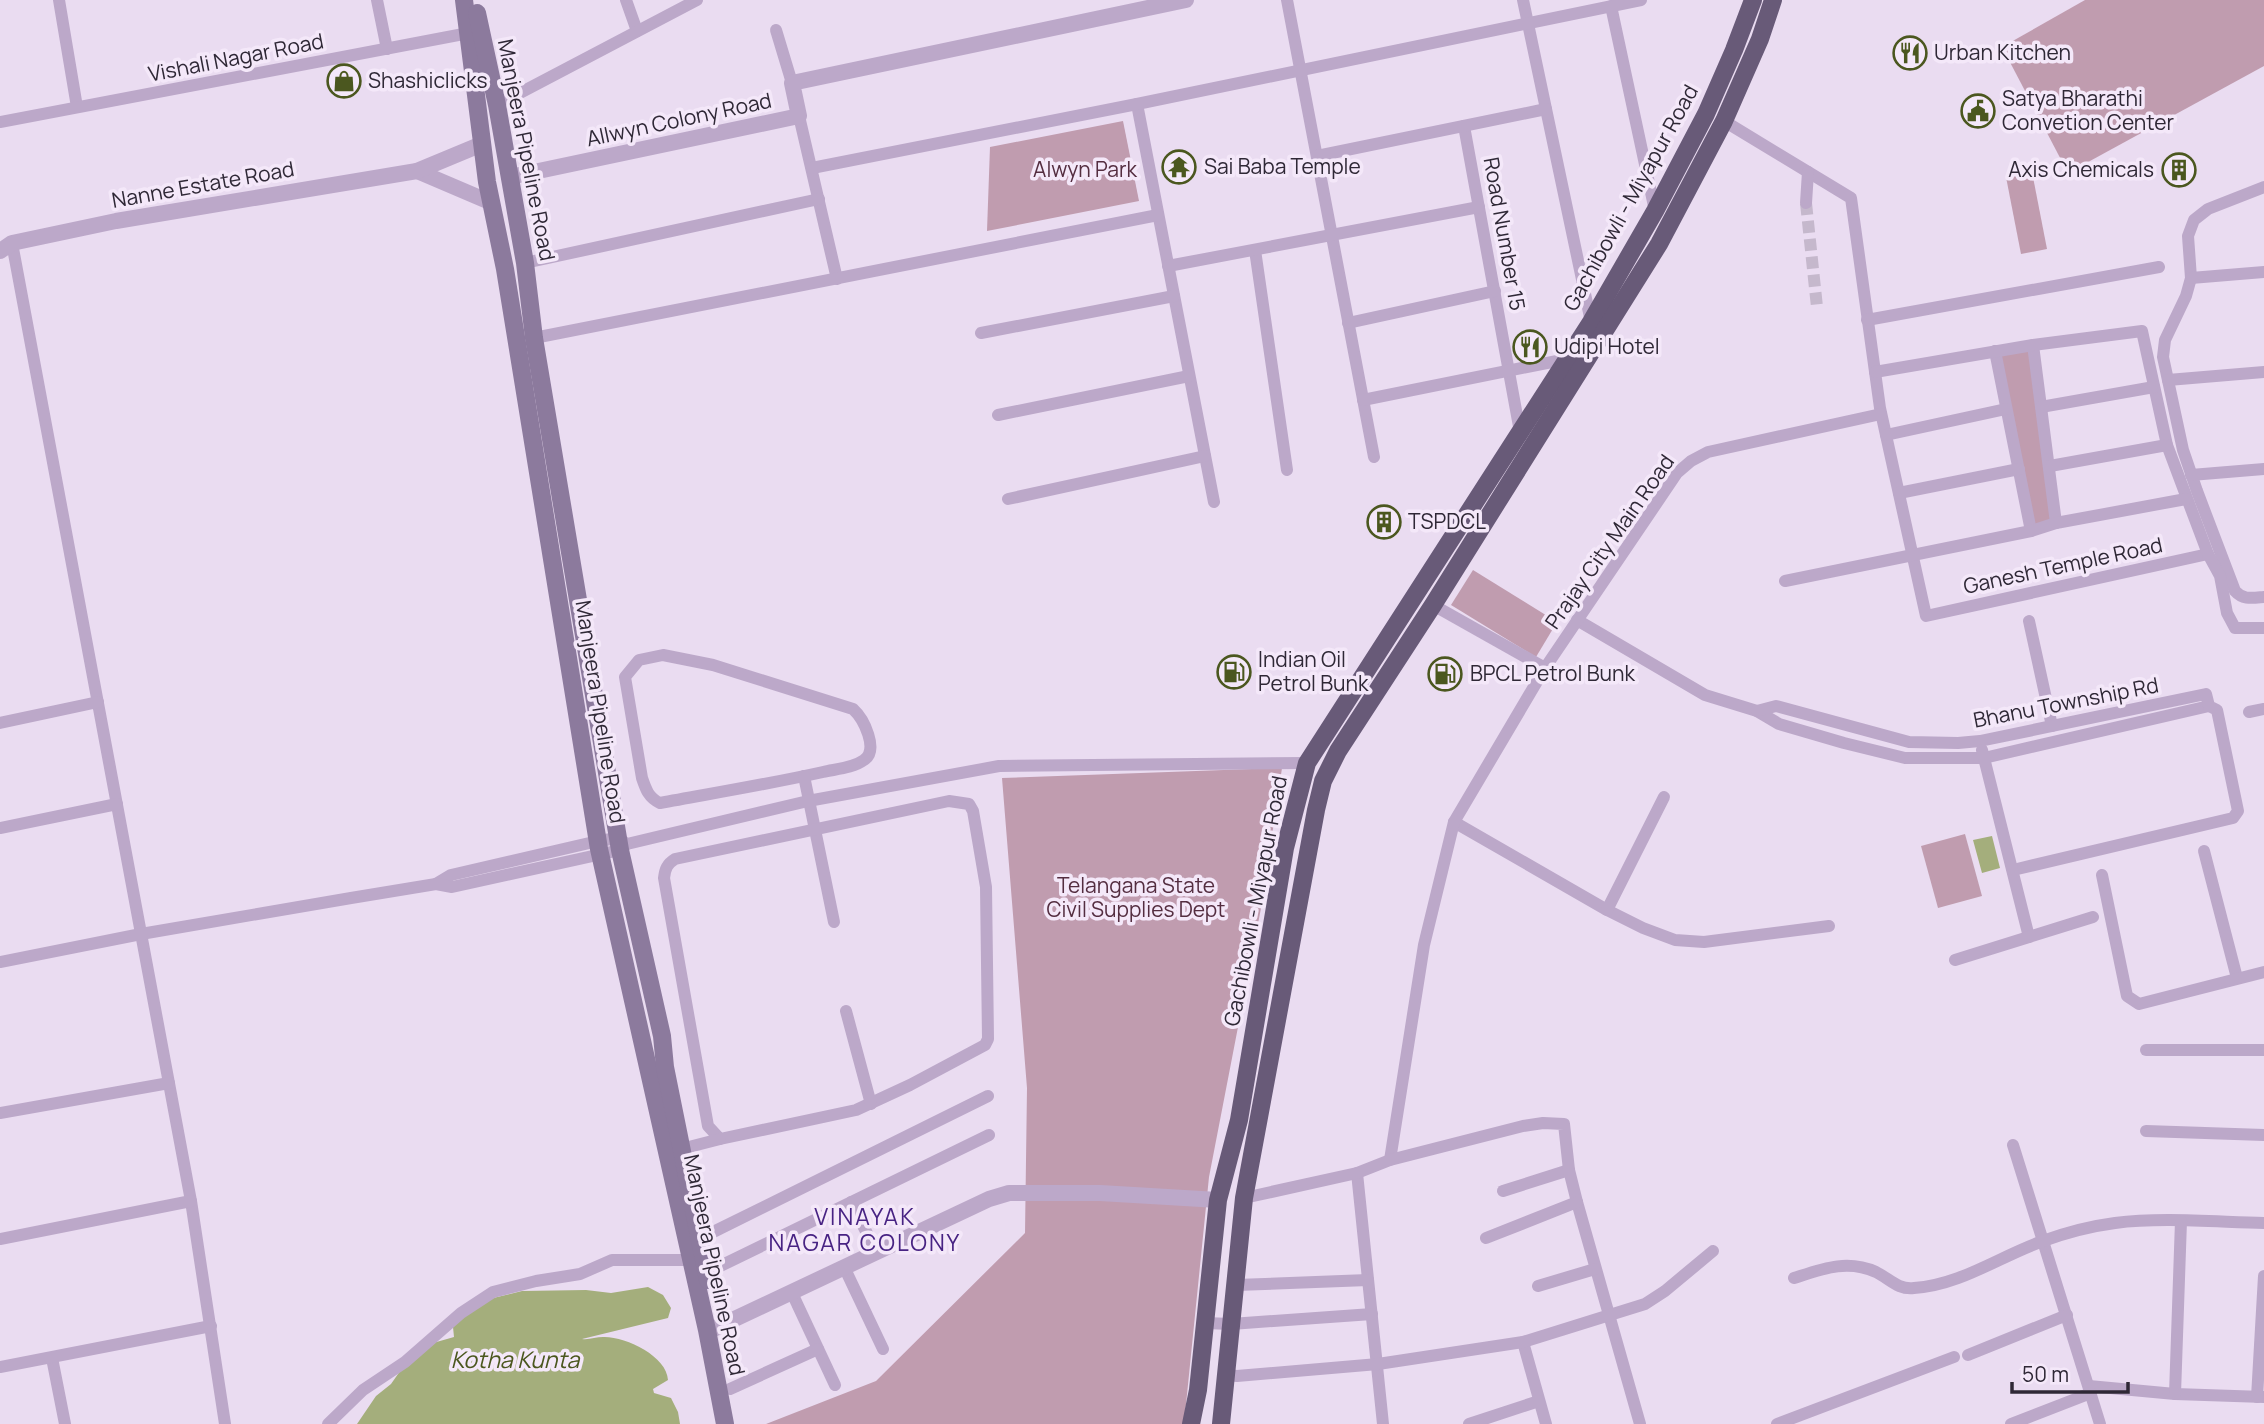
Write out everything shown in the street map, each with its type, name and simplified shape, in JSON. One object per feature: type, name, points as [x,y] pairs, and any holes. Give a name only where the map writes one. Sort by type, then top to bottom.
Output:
[{"type":"main road","name":"Manjeera Pipeline Road","points":[[464,0],[497,105],[510,177],[525,263],[534,338],[622,844],[662,1036],[656,1067],[691,1260],[738,1424]]},
{"type":"main road","name":"Manjeera Pipeline Road","points":[[475,0],[474,32],[482,144],[505,269],[599,847],[642,1036],[656,1067],[681,1149],[706,1273],[725,1424]]},
{"type":"main road","name":"Gachibowli - Miyapur Road","points":[[1191,1424],[1198,1390],[1218,1200],[1239,1120],[1285,848],[1307,763],[1591,322],[1655,211],[1706,114],[1753,0]]},
{"type":"main road","points":[[1221,1424],[1244,1198],[1323,781],[1338,751],[1433,605],[1652,255],[1724,121],[1760,39],[1773,0]]},
{"type":"main road","points":[[532,435],[550,433]]},
{"type":"main road","points":[[1245,1084],[1264,1090]]},
{"type":"street","points":[[59,0],[77,107]]},
{"type":"street","points":[[377,0],[387,49]]},
{"type":"street","points":[[626,0],[637,31]]},
{"type":"street","points":[[497,105],[696,0]]},
{"type":"street","name":"Allwyn Colony Road","points":[[510,177],[799,116],[792,83],[1186,0]]},
{"type":"street","points":[[1287,0],[1374,457]]},
{"type":"street","points":[[1523,0],[1591,322]]},
{"type":"street","points":[[811,168],[1641,0]]},
{"type":"street","points":[[1611,6],[1655,211]]},
{"type":"street","points":[[776,30],[792,83]]},
{"type":"street","name":"Vishali Nagar Road","points":[[0,122],[474,32]]},
{"type":"street","points":[[1137,104],[1214,502]]},
{"type":"street","points":[[1317,156],[1546,109]]},
{"type":"street","points":[[799,116],[837,279]]},
{"type":"street","points":[[1724,121],[1851,198],[1881,414],[1912,554]]},
{"type":"street","name":"Road Number 15","points":[[1464,126],[1520,432]]},
{"type":"street","name":"Nanne Estate Road","points":[[6,247],[116,221],[417,171],[482,144]]},
{"type":"street","points":[[417,171],[492,204]]},
{"type":"street","points":[[1807,203],[1808,172]]},
{"type":"street","points":[[2264,187],[2208,209],[2194,220],[2188,236],[2191,278],[2186,296],[2165,340],[2163,357],[2191,475],[2235,591],[2239,596],[2247,598],[2264,597]]},
{"type":"street","points":[[525,263],[819,199]]},
{"type":"street","points":[[1168,266],[1479,207]]},
{"type":"street","points":[[534,338],[1158,215]]},
{"type":"street","points":[[6,247],[98,702],[191,1201],[225,1424]]},
{"type":"street","points":[[1255,250],[1287,470]]},
{"type":"street","points":[[1867,320],[2159,267]]},
{"type":"street","points":[[2191,278],[2264,272]]},
{"type":"street","points":[[1348,323],[1495,291]]},
{"type":"street","points":[[981,332],[1174,296]]},
{"type":"street","points":[[1875,372],[2032,345],[2142,331],[2168,445],[2186,499],[2220,576],[2227,613],[2235,628],[2264,628]]},
{"type":"street","points":[[2032,345],[2056,523]]},
{"type":"street","points":[[1995,351],[2031,531]]},
{"type":"street","points":[[1363,400],[1567,359]]},
{"type":"street","points":[[2168,380],[2264,372]]},
{"type":"street","points":[[998,415],[1189,376]]},
{"type":"street","points":[[2041,407],[2154,387]]},
{"type":"street","points":[[1886,435],[2006,408]]},
{"type":"street","name":"Prajay City Main Road","points":[[1390,1160],[1424,945],[1454,822],[1545,668],[1677,474],[1691,461],[1708,452],[1881,414]]},
{"type":"street","points":[[2050,466],[2168,445]]},
{"type":"street","points":[[1008,499],[1205,456]]},
{"type":"street","points":[[1899,493],[2019,469]]},
{"type":"street","points":[[2191,475],[2264,469]]},
{"type":"street","points":[[1785,581],[2031,531],[2056,523],[2186,499]]},
{"type":"street","name":"Ganesh Temple Road","points":[[1912,554],[1926,616],[2208,554]]},
{"type":"street","points":[[1433,605],[1545,668]]},
{"type":"street","name":"Bhanu Township Rd","points":[[1577,620],[1705,695],[1757,711],[1779,724],[1905,758],[1984,758],[2209,706],[2206,694],[1980,741],[1958,743],[1909,742],[1776,706],[1757,711]]},
{"type":"street","points":[[2029,621],[2052,726]]},
{"type":"street","points":[[673,655],[853,709],[865,726],[871,751],[867,759],[857,764],[804,776],[660,803],[654,800],[648,794],[642,778],[625,677],[639,660],[673,655]]},
{"type":"street","points":[[0,723],[98,702]]},
{"type":"street","points":[[2013,870],[2236,815],[2238,811],[2217,710],[2209,706]]},
{"type":"street","points":[[2249,712],[2264,709]]},
{"type":"street","points":[[1980,741],[1984,758]]},
{"type":"street","name":"Bhanu Township Rd","points":[[1984,758],[2029,937]]},
{"type":"street","points":[[0,962],[141,934],[436,884],[452,887],[599,847],[808,801],[999,766],[1307,763]]},
{"type":"street","points":[[804,776],[834,922]]},
{"type":"street","points":[[1607,910],[1664,797]]},
{"type":"street","points":[[681,1149],[856,1110],[980,1049],[988,1039],[986,887],[973,811],[969,804],[949,801],[675,859],[665,869],[664,878],[708,1126],[720,1139]]},
{"type":"street","points":[[0,828],[117,804]]},
{"type":"street","points":[[1454,822],[1607,910],[1675,940],[1704,943],[1829,926]]},
{"type":"street","points":[[2204,851],[2237,978]]},
{"type":"street","points":[[2102,875],[2127,996],[2132,1000],[2139,1004],[2264,972]]},
{"type":"street","points":[[1955,960],[2093,917]]},
{"type":"street","points":[[846,1011],[871,1104]]},
{"type":"street","points":[[2146,1050],[2264,1050]]},
{"type":"street","points":[[0,1113],[169,1083]]},
{"type":"street","points":[[699,1239],[988,1096]]},
{"type":"street","points":[[1244,1198],[1357,1173],[1390,1160],[1523,1126],[1564,1124],[1569,1170],[1577,1202],[1640,1424]]},
{"type":"street","points":[[2146,1131],[2264,1135]]},
{"type":"street","points":[[706,1273],[989,1135]]},
{"type":"street","points":[[2013,1145],[2100,1424]]},
{"type":"street","points":[[1503,1191],[1569,1170]]},
{"type":"street","points":[[1357,1173],[1383,1424]]},
{"type":"street","points":[[713,1330],[989,1199],[1009,1193],[1100,1193],[1218,1200]]},
{"type":"street","points":[[0,1239],[191,1201]]},
{"type":"street","points":[[851,1202],[877,1254]]},
{"type":"street","points":[[1486,1238],[1577,1202]]},
{"type":"street","points":[[2175,1394],[2180,1221]]},
{"type":"street","points":[[1794,1279],[1836,1265],[1855,1265],[1877,1273],[1895,1285],[1911,1289],[1958,1279],[2043,1241],[2115,1223],[2264,1223]]},
{"type":"street","points":[[1226,1375],[1378,1364],[1523,1342],[1645,1304],[1713,1251]]},
{"type":"street","points":[[328,1424],[363,1390],[405,1362],[461,1313],[494,1292],[579,1274],[612,1260],[691,1260]]},
{"type":"street","points":[[845,1269],[883,1349]]},
{"type":"street","points":[[1538,1286],[1595,1269]]},
{"type":"street","points":[[2011,1424],[2090,1389],[2260,1397],[2264,1276]]},
{"type":"street","points":[[1236,1285],[1368,1280]]},
{"type":"street","points":[[792,1293],[835,1385]]},
{"type":"street","points":[[1205,1323],[1231,1324],[1372,1314]]},
{"type":"street","points":[[1777,1424],[2067,1315]]},
{"type":"street","points":[[0,1367],[211,1326]]},
{"type":"street","points":[[1523,1342],[1546,1424]]},
{"type":"street","points":[[730,1389],[818,1349]]},
{"type":"street","points":[[52,1358],[65,1424]]},
{"type":"street","points":[[1469,1424],[1539,1401]]},
{"type":"green space","points":[[2085,0],[2264,0],[2264,66],[2068,173],[2002,47]]},
{"type":"green space","name":"Alwyn Park","points":[[1123,121],[1139,201],[987,231],[990,147]]},
{"type":"green space","points":[[2032,172],[2047,249],[2021,254],[2006,177]]},
{"type":"green space","points":[[2033,345],[2056,523],[2031,531],[1995,351]]},
{"type":"green space","points":[[1473,570],[1557,622],[1536,657],[1451,605]]},
{"type":"green space","name":"Telangana State Civil Supplies Dept","points":[[1282,768],[1262,903],[1209,1177],[1184,1424],[766,1424],[876,1381],[1025,1233],[1027,1088],[1002,778]]},
{"type":"green space","points":[[1965,834],[1982,896],[1938,908],[1921,846]]},
{"type":"water","points":[[1992,836],[2000,868],[1982,873],[1973,840]]},
{"type":"water","name":"Kotha Kunta","points":[[648,1287],[663,1295],[671,1308],[668,1318],[582,1339],[603,1337],[622,1340],[653,1356],[666,1371],[668,1380],[653,1389],[654,1393],[671,1398],[680,1424],[357,1424],[376,1396],[391,1384],[405,1364],[433,1343],[454,1337],[453,1327],[457,1320],[489,1299],[522,1291],[586,1290],[611,1293]]},
{"type":"tunnel","points":[[1806,203],[1817,307]]},
{"type":"place","name":"Urban Kitchen","points":[[1910,53]]},
{"type":"place","name":"Shashiclicks","points":[[344,81]]},
{"type":"place","name":"Satya Bharathi Convetion Center","points":[[1978,111]]},
{"type":"place","name":"Sai Baba Temple","points":[[1179,167]]},
{"type":"place","name":"Axis Chemicals","points":[[2179,170]]},
{"type":"place","name":"Udipi Hotel","points":[[1530,347]]},
{"type":"place","name":"TSPDCL","points":[[1384,522]]},
{"type":"place","name":"Indian Oil Petrol Bunk","points":[[1234,672]]},
{"type":"place","name":"BPCL Petrol Bunk","points":[[1445,674]]},
{"type":"district","name":"VINAYAK NAGAR COLONY","points":[[865,1230]]}]
